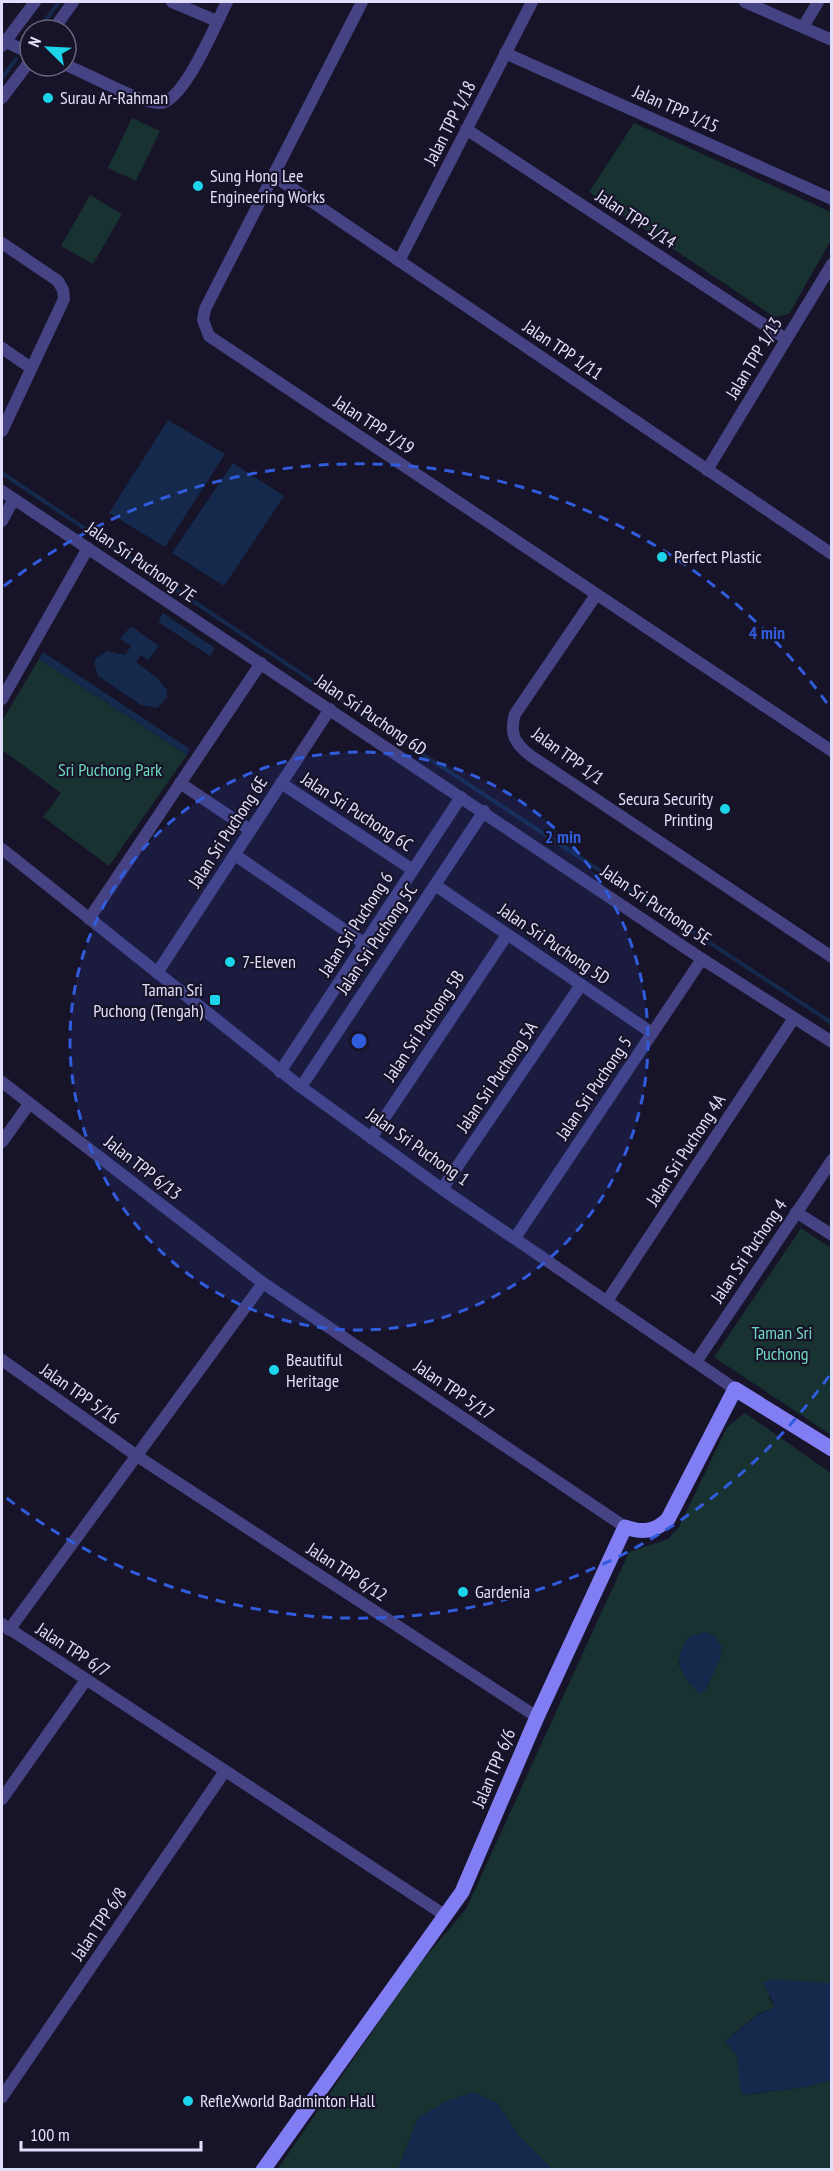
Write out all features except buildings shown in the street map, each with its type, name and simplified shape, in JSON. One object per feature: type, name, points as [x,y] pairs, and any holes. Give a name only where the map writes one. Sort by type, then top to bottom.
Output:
[{"type":"street","points":[[18,49],[2,43],[35,2]]},
{"type":"street","points":[[62,18],[74,2]]},
{"type":"street","points":[[172,2],[217,21]]},
{"type":"street","points":[[78,70],[144,99],[161,103],[170,100],[183,87],[227,2]]},
{"type":"street","name":"Jalan TPP 1/19","points":[[362,2],[205,309],[203,320],[209,336],[831,751]]},
{"type":"street","name":"Jalan TPP 1/18","points":[[399,261],[532,2]]},
{"type":"street","points":[[745,2],[831,40]]},
{"type":"street","points":[[802,27],[818,2]]},
{"type":"street","name":"Jalan TPP 1/15","points":[[506,53],[831,199]]},
{"type":"street","points":[[2,98],[18,77]]},
{"type":"street","name":"Jalan TPP 1/14","points":[[466,129],[786,339]]},
{"type":"street","name":"Jalan TPP 1/11","points":[[274,176],[831,554]]},
{"type":"street","points":[[2,243],[58,281],[63,290],[64,299],[2,430]]},
{"type":"street","name":"Jalan TPP 1/13","points":[[707,470],[831,264]]},
{"type":"street","points":[[2,348],[32,368]]},
{"type":"street","name":"Jalan Sri Puchong 7E","points":[[2,491],[261,663]]},
{"type":"street","points":[[2,521],[14,499]]},
{"type":"street","points":[[3,695],[88,548]]},
{"type":"street","name":"Jalan TPP 1/1","points":[[596,595],[515,714],[512,726],[513,737],[531,756],[831,957]]},
{"type":"street","points":[[89,919],[261,663]]},
{"type":"street","name":"Jalan Sri Puchong 6D","points":[[261,663],[461,797]]},
{"type":"street","name":"Jalan Sri Puchong 6E","points":[[157,973],[330,709]]},
{"type":"street","points":[[180,783],[250,830]]},
{"type":"street","name":"Jalan Sri Puchong 6C","points":[[281,783],[413,870]]},
{"type":"street","name":"Jalan Sri Puchong 5E","points":[[461,797],[831,1041]]},
{"type":"street","name":"Jalan Sri Puchong 6","points":[[280,1072],[461,797]]},
{"type":"street","name":"Jalan Sri Puchong 5C","points":[[301,1087],[484,811]]},
{"type":"street","name":"Jalan Sri Puchong 1","points":[[2,849],[280,1072],[371,1138],[735,1389],[831,1449]]},
{"type":"street","points":[[234,855],[365,944]]},
{"type":"street","name":"Jalan Sri Puchong 5D","points":[[435,885],[652,1033]]},
{"type":"street","name":"Jalan Sri Puchong 5B","points":[[371,1138],[507,935]]},
{"type":"street","name":"Jalan Sri Puchong 5","points":[[515,1238],[702,958]]},
{"type":"street","name":"Jalan Sri Puchong 5A","points":[[442,1189],[581,985]]},
{"type":"street","name":"Jalan Sri Puchong 4A","points":[[607,1301],[794,1018]]},
{"type":"street","name":"Jalan TPP 6/13","points":[[2,1082],[263,1283]]},
{"type":"street","points":[[2,1142],[29,1104]]},
{"type":"street","name":"Jalan Sri Puchong 4","points":[[696,1362],[831,1160]]},
{"type":"street","points":[[796,1212],[831,1235]]},
{"type":"street","name":"Jalan TPP 6/7","points":[[263,1283],[137,1456],[5,1627],[446,1916]]},
{"type":"street","name":"Jalan TPP 5/17","points":[[263,1283],[625,1527]]},
{"type":"street","name":"Jalan TPP 5/16","points":[[2,1360],[137,1456]]},
{"type":"street","points":[[625,1527],[643,1532],[654,1530],[668,1519],[735,1389]]},
{"type":"street","name":"Jalan TPP 6/12","points":[[137,1456],[537,1717]]},
{"type":"street","name":"Jalan TPP 6/6","points":[[263,2169],[462,1892],[537,1717],[625,1527]]},
{"type":"street","points":[[2,1799],[86,1680]]},
{"type":"street","name":"Jalan TPP 6/8","points":[[2,2097],[225,1771]]},
{"type":"green space","points":[[132,118],[160,131],[136,181],[108,168]]},
{"type":"green space","points":[[634,123],[831,212],[831,240],[789,314],[774,317],[589,192]]},
{"type":"green space","points":[[90,195],[122,214],[93,264],[61,246]]},
{"type":"green space","name":"Sri Puchong Park","points":[[39,659],[187,755],[109,866],[43,817],[61,793],[2,750],[2,721]]},
{"type":"green space","name":"Taman Sri Puchong","points":[[801,1228],[831,1248],[831,1435],[714,1357]]},
{"type":"green space","points":[[745,1413],[831,1473],[831,2016],[830,2003],[768,1996],[775,2007],[758,2014],[725,2041],[737,2056],[744,2095],[806,2087],[831,2080],[831,2169],[552,2169],[518,2135],[498,2104],[418,2118],[398,2169],[277,2170],[416,1968],[466,1909],[629,1552],[668,1539],[679,1527],[727,1427]],"holes":[[[720,1659],[705,1691],[689,1682],[678,1663]]]},
{"type":"water","points":[[168,420],[225,454],[165,547],[109,513]]},
{"type":"water","points":[[233,463],[284,496],[224,586],[172,553]]},
{"type":"water","points":[[163,613],[215,648],[210,656],[158,622]]},
{"type":"water","points":[[131,626],[159,646],[148,660],[141,655],[136,662],[157,678],[167,690],[167,698],[157,708],[141,705],[98,676],[94,663],[96,658],[107,651],[125,655],[131,646],[120,639]]},
{"type":"water","points":[[43,652],[190,749],[187,755],[39,659]]},
{"type":"water","points":[[706,1632],[714,1635],[722,1647],[720,1659],[705,1691],[699,1694],[683,1673],[679,1660],[680,1653],[690,1636]]},
{"type":"water","points":[[773,1979],[830,1983],[831,2080],[806,2087],[743,2095],[740,2089],[737,2056],[725,2041],[759,2014],[775,2007],[763,1982]]},
{"type":"water","points":[[474,2092],[498,2104],[518,2135],[552,2169],[398,2169],[418,2118],[446,2101]]},
{"type":"waterway","points":[[47,18],[59,2]]},
{"type":"waterway","points":[[2,78],[16,59]]},
{"type":"waterway","points":[[2,473],[366,717],[832,1023]]},
{"type":"place","name":"Surau Ar-Rahman","points":[[48,98]]},
{"type":"place","name":"Sung Hong Lee Engineering Works","points":[[198,186]]},
{"type":"place","name":"Perfect Plastic","points":[[662,557]]},
{"type":"place","name":"Secura Security Printing","points":[[725,809]]},
{"type":"place","name":"7-Eleven","points":[[230,962]]},
{"type":"place","name":"Taman Sri Puchong (Tengah)","points":[[215,1000]]},
{"type":"place","name":"Beautiful Heritage","points":[[274,1370]]},
{"type":"place","name":"Gardenia","points":[[463,1592]]},
{"type":"place","name":"RefleXworld Badminton Hall","points":[[188,2101]]}]
